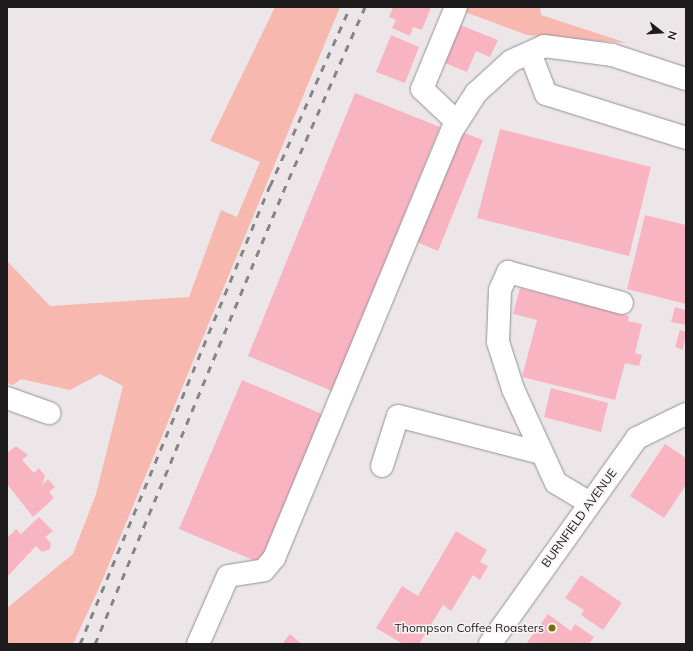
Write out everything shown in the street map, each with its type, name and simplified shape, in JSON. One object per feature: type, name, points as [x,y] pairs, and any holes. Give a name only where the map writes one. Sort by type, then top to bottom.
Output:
[{"type":"street","points":[[456,7],[422,89],[457,122]]},
{"type":"street","points":[[198,644],[228,576],[264,570],[274,558],[457,122],[476,94],[511,61],[544,46],[612,55],[686,79]]},
{"type":"street","points":[[530,53],[546,94],[686,138]]},
{"type":"street","points":[[588,502],[556,483],[513,389],[498,342],[500,290],[508,272],[622,303]]},
{"type":"street","points":[[7,398],[49,413]]},
{"type":"street","name":"BURNFIELD AVENUE","points":[[490,644],[588,502],[637,438],[686,414]]},
{"type":"street","points":[[382,466],[398,416],[541,453]]},
{"type":"shaded area","points":[[275,7],[340,7],[99,588],[73,644],[7,644],[7,608],[73,554],[96,494],[123,386],[100,374],[70,390],[21,379],[13,385],[7,383],[7,261],[50,306],[189,297],[221,210],[237,217],[260,162],[210,141]]},
{"type":"shaded area","points":[[467,7],[540,7],[541,15],[627,43],[527,35],[465,12]]},
{"type":"building","points":[[393,7],[431,7],[422,30],[413,27],[410,36],[392,28],[396,20],[389,17]]},
{"type":"building","points":[[460,25],[498,40],[490,57],[476,51],[467,72],[445,63]]},
{"type":"building","points":[[391,35],[419,47],[405,83],[376,72]]},
{"type":"building","points":[[355,93],[440,127],[332,391],[248,356]]},
{"type":"building","points":[[500,129],[651,167],[629,256],[477,218]]},
{"type":"building","points":[[462,132],[483,140],[438,251],[417,242]]},
{"type":"building","points":[[645,215],[686,225],[686,304],[627,289]]},
{"type":"building","points":[[520,288],[629,316],[628,321],[642,324],[635,353],[642,355],[639,366],[625,363],[615,400],[522,377],[537,320],[513,314]]},
{"type":"building","points":[[675,307],[686,310],[686,325],[671,322]]},
{"type":"building","points":[[680,330],[686,332],[683,350],[675,347]]},
{"type":"building","points":[[242,380],[329,417],[265,565],[179,529]]},
{"type":"building","points":[[551,388],[608,403],[601,432],[544,417]]},
{"type":"building","points":[[665,444],[686,458],[686,485],[664,518],[630,496]]},
{"type":"building","points":[[16,446],[28,455],[22,460],[34,473],[39,468],[45,476],[42,485],[48,479],[55,487],[49,492],[54,498],[33,517],[7,484],[7,453]]},
{"type":"building","points":[[39,517],[53,531],[45,537],[51,543],[50,549],[42,552],[36,546],[7,577],[7,538],[16,529],[21,534]]},
{"type":"building","points":[[456,531],[487,550],[480,562],[488,566],[480,580],[473,575],[451,611],[443,605],[419,644],[403,644],[376,628],[402,586],[418,596]]},
{"type":"building","points":[[581,575],[622,603],[603,630],[581,615],[584,610],[565,598]]},
{"type":"building","name":"Thompson Coffee Roasters","points":[[548,614],[571,631],[575,624],[594,637],[589,644],[526,644]]},
{"type":"building","points":[[290,634],[302,644],[282,644]]},
{"type":"railway","points":[[80,644],[270,186],[350,7]]},
{"type":"railway","points":[[95,644],[283,192],[365,7]]},
{"type":"place","name":"Thompson Coffee Roasters","points":[[552,628]]}]
